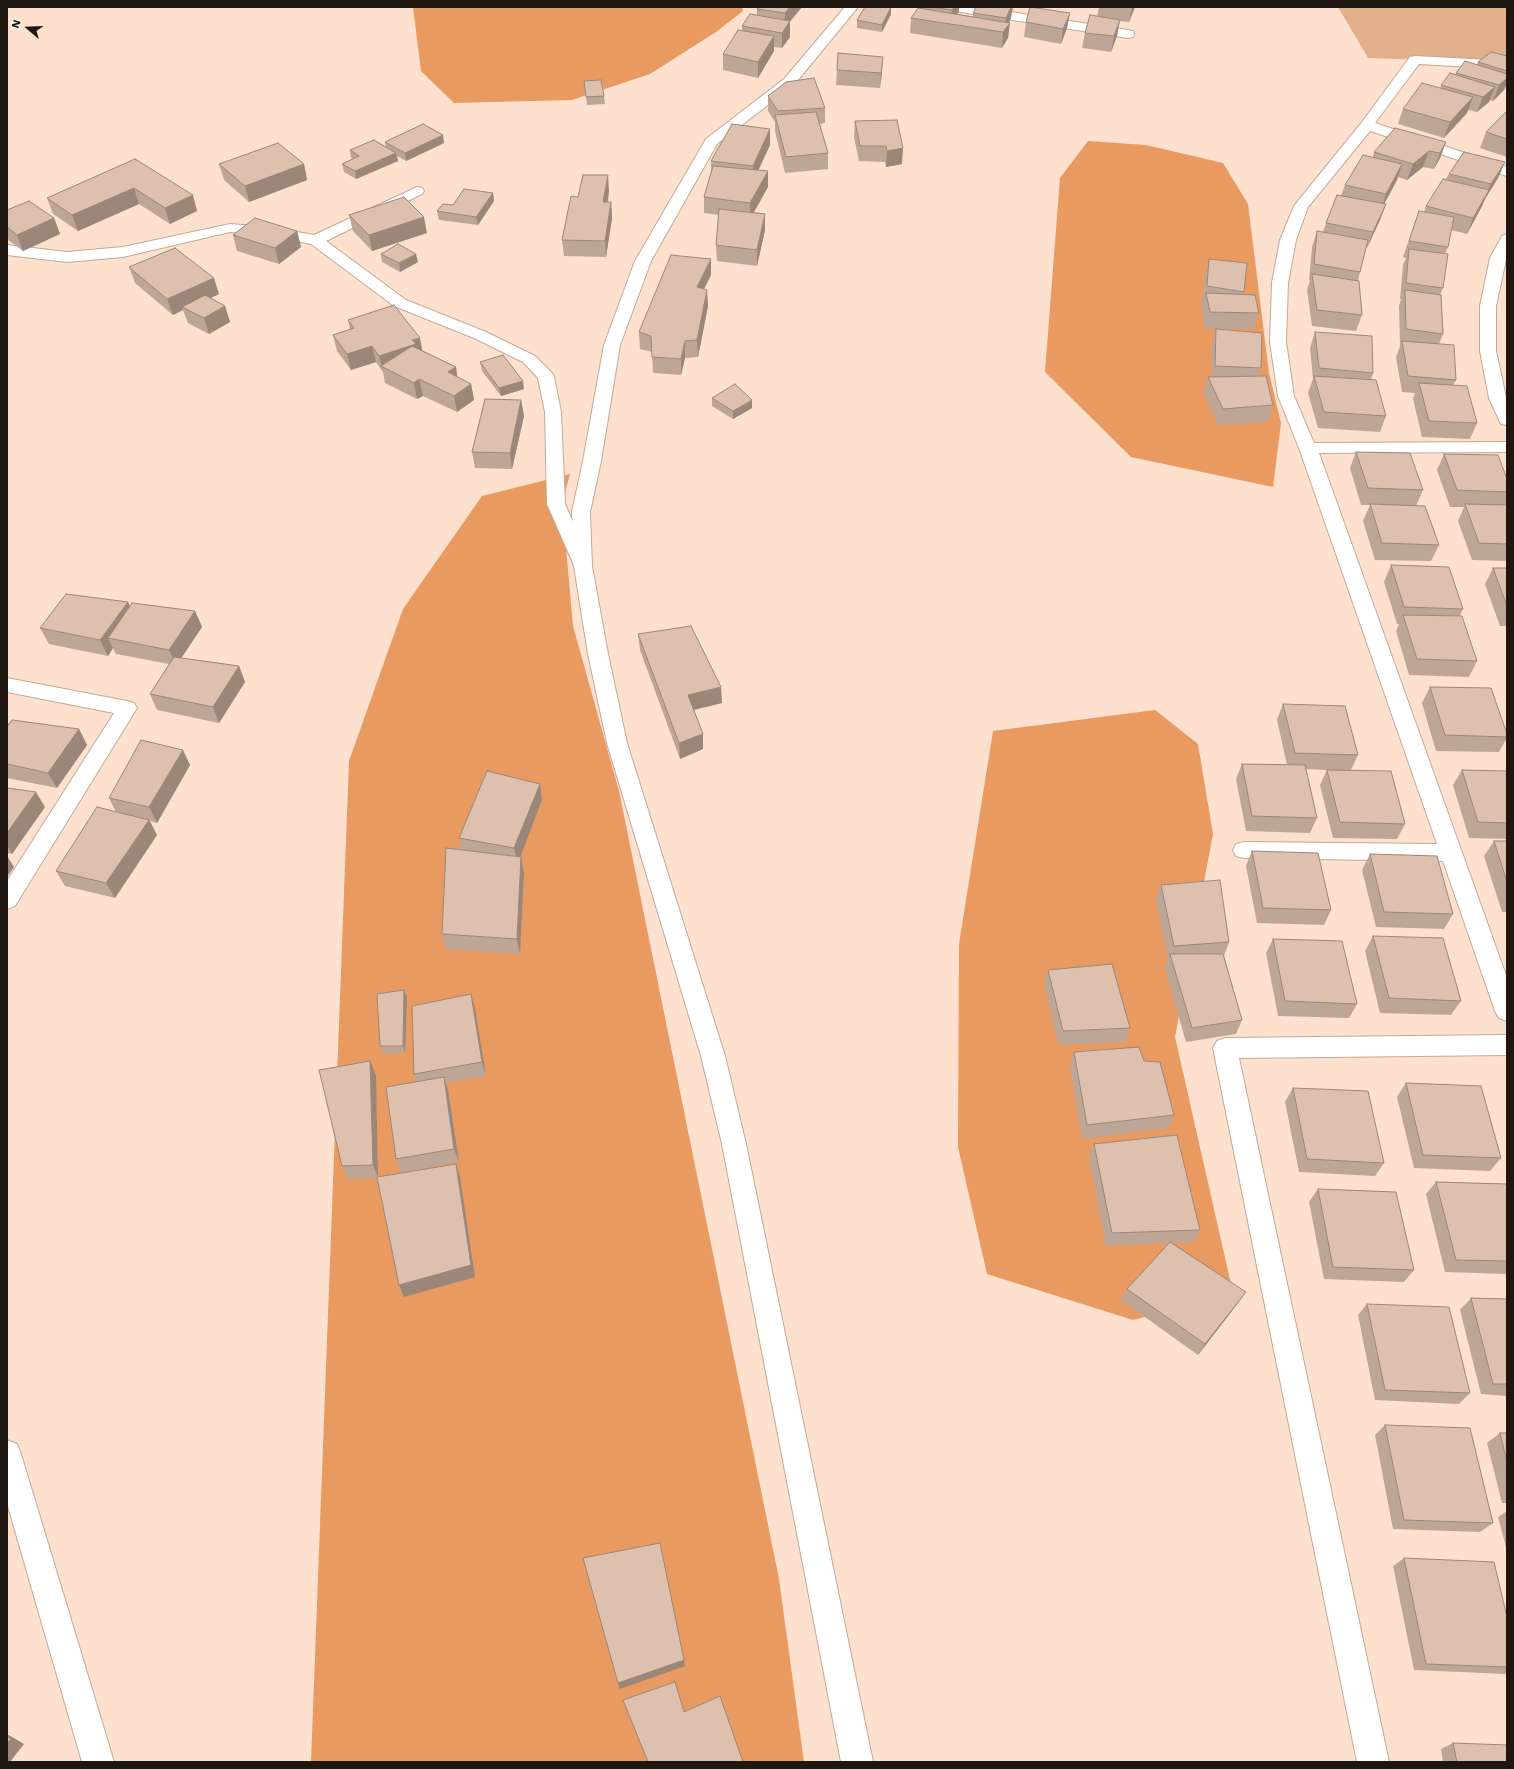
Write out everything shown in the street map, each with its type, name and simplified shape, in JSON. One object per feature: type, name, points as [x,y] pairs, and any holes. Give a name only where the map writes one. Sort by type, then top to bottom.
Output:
[{"type":"street","points":[[852,7],[789,82],[711,142],[643,261],[612,345],[592,461],[581,512],[583,566],[598,654],[617,743],[713,1056],[734,1144],[857,1762]]},
{"type":"street","points":[[954,7],[1128,34]]},
{"type":"street","points":[[1507,65],[1416,60],[1367,125],[1301,206],[1288,240],[1280,283],[1278,342],[1286,396],[1308,448],[1507,1011]]},
{"type":"street","points":[[1367,125],[1507,172]]},
{"type":"street","points":[[316,240],[417,191]]},
{"type":"street","points":[[7,250],[67,257],[123,252],[230,228],[269,231],[316,240],[400,303],[487,338],[529,360],[546,377],[553,412],[556,504],[583,566]]},
{"type":"street","points":[[1507,239],[1498,258],[1488,306],[1488,351],[1497,398],[1507,420]]},
{"type":"street","points":[[1308,448],[1507,447]]},
{"type":"street","points":[[7,685],[127,708],[7,900]]},
{"type":"street","points":[[1244,850],[1451,853]]},
{"type":"street","points":[[1373,1762],[1225,1048],[1507,1045]]},
{"type":"street","points":[[7,1454],[98,1762]]},
{"type":"shaded area","points":[[413,7],[742,7],[743,11],[716,32],[650,74],[572,100],[454,103],[421,71]]},
{"type":"shaded area","points":[[1338,7],[1507,7],[1507,63],[1368,58]]},
{"type":"shaded area","points":[[1088,141],[1146,145],[1223,163],[1248,204],[1269,373],[1281,423],[1273,487],[1131,457],[1045,372],[1060,178]]},
{"type":"shaded area","points":[[570,474],[562,503],[573,626],[619,791],[779,1579],[804,1762],[311,1762],[349,761],[403,609],[482,496]]},
{"type":"shaded area","points":[[1155,710],[1198,744],[1213,834],[1175,1037],[1233,1293],[1133,1320],[987,1274],[958,1147],[959,944],[993,731]]},
{"type":"building","points":[[758,7],[790,7],[785,13],[757,9]]},
{"type":"building","points":[[865,7],[891,7],[882,25],[857,20]]},
{"type":"building","points":[[932,7],[954,7],[952,10]]},
{"type":"building","points":[[976,7],[1011,7],[1006,18],[973,13]]},
{"type":"building","points":[[1030,7],[1070,13],[1063,29],[1026,22]]},
{"type":"building","points":[[918,8],[1010,23],[1003,32],[911,18]]},
{"type":"building","points":[[750,14],[790,21],[782,33],[742,26]]},
{"type":"building","points":[[1090,15],[1120,20],[1114,36],[1085,33]]},
{"type":"building","points":[[738,30],[774,36],[758,62],[723,54]]},
{"type":"building","points":[[1491,52],[1507,56],[1507,71],[1478,62]]},
{"type":"building","points":[[838,53],[883,57],[881,73],[837,70]]},
{"type":"building","points":[[1465,61],[1507,74],[1507,78],[1499,85],[1456,73]]},
{"type":"building","points":[[1450,73],[1495,87],[1483,97],[1441,85]]},
{"type":"building","points":[[814,78],[825,108],[778,111],[768,96],[786,82]]},
{"type":"building","points":[[601,80],[604,96],[586,97],[584,81]]},
{"type":"building","points":[[1422,83],[1473,97],[1450,122],[1403,109]]},
{"type":"building","points":[[1507,111],[1507,139],[1486,132]]},
{"type":"building","points":[[816,112],[828,153],[786,157],[775,115]]},
{"type":"building","points":[[897,120],[903,148],[887,151],[886,146],[860,146],[855,121]]},
{"type":"building","points":[[423,124],[443,135],[405,153],[385,142]]},
{"type":"building","points":[[732,124],[770,129],[753,166],[711,161]]},
{"type":"building","points":[[1395,128],[1446,142],[1440,153],[1429,151],[1413,164],[1374,152]]},
{"type":"building","points":[[374,140],[396,153],[355,171],[342,164],[359,156],[350,150]]},
{"type":"building","points":[[278,143],[304,164],[245,186],[219,164]]},
{"type":"building","points":[[1464,152],[1505,162],[1491,184],[1449,174]]},
{"type":"building","points":[[1363,155],[1402,164],[1386,194],[1345,185]]},
{"type":"building","points":[[135,159],[193,195],[165,208],[134,188],[72,215],[47,198]]},
{"type":"building","points":[[713,166],[768,171],[750,203],[704,197]]},
{"type":"building","points":[[583,175],[608,175],[603,202],[611,202],[605,241],[562,240],[571,196],[578,197]]},
{"type":"building","points":[[1443,179],[1489,190],[1473,218],[1426,206]]},
{"type":"building","points":[[464,189],[493,193],[476,217],[437,211],[443,204],[453,205]]},
{"type":"building","points":[[1337,195],[1386,204],[1373,232],[1326,223]]},
{"type":"building","points":[[404,197],[424,217],[369,235],[349,215]]},
{"type":"building","points":[[29,201],[54,218],[17,235],[7,227],[7,210]]},
{"type":"building","points":[[719,209],[765,214],[757,250],[716,245]]},
{"type":"building","points":[[1419,211],[1454,217],[1448,247],[1409,241]]},
{"type":"building","points":[[255,218],[297,231],[275,248],[233,235]]},
{"type":"building","points":[[1317,231],[1368,240],[1360,272],[1314,264]]},
{"type":"building","points":[[398,244],[416,254],[399,263],[381,254]]},
{"type":"building","points":[[175,248],[214,278],[167,299],[129,267]]},
{"type":"building","points":[[1409,249],[1448,254],[1443,288],[1406,283]]},
{"type":"building","points":[[671,255],[711,259],[697,287],[707,290],[697,340],[685,341],[681,359],[652,357],[651,336],[639,332]]},
{"type":"building","points":[[1209,259],[1247,263],[1244,292],[1207,286]]},
{"type":"building","points":[[1312,274],[1359,281],[1362,315],[1317,310]]},
{"type":"building","points":[[1405,290],[1441,295],[1443,334],[1406,329]]},
{"type":"building","points":[[1206,293],[1255,295],[1259,313],[1210,312]]},
{"type":"building","points":[[205,295],[225,306],[204,318],[182,307]]},
{"type":"building","points":[[394,305],[420,338],[412,340],[416,344],[379,356],[372,346],[347,354],[333,335],[354,328],[348,320]]},
{"type":"building","points":[[1216,329],[1262,333],[1261,368],[1215,366]]},
{"type":"building","points":[[1315,332],[1372,336],[1373,373],[1319,368]]},
{"type":"building","points":[[1402,341],[1454,345],[1456,380],[1408,376]]},
{"type":"building","points":[[412,346],[456,367],[448,372],[471,384],[454,396],[419,379],[414,383],[381,366]]},
{"type":"building","points":[[503,355],[523,381],[499,388],[480,362]]},
{"type":"building","points":[[1266,376],[1273,405],[1223,409],[1208,377]]},
{"type":"building","points":[[1314,376],[1376,380],[1386,416],[1324,412]]},
{"type":"building","points":[[1419,383],[1467,386],[1477,423],[1429,421]]},
{"type":"building","points":[[735,384],[752,400],[733,411],[712,398]]},
{"type":"building","points":[[485,399],[521,400],[510,453],[472,452]]},
{"type":"building","points":[[1356,452],[1410,453],[1423,490],[1368,488]]},
{"type":"building","points":[[1444,454],[1498,455],[1507,479],[1507,492],[1457,490]]},
{"type":"building","points":[[1370,504],[1425,506],[1439,545],[1382,543]]},
{"type":"building","points":[[1465,504],[1507,505],[1507,544],[1479,543]]},
{"type":"building","points":[[1391,565],[1449,567],[1463,609],[1404,607]]},
{"type":"building","points":[[1493,568],[1507,568],[1507,606]]},
{"type":"building","points":[[66,594],[128,602],[100,640],[40,628]]},
{"type":"building","points":[[132,603],[195,611],[169,650],[108,638]]},
{"type":"building","points":[[1403,615],[1462,616],[1477,661],[1417,659]]},
{"type":"building","points":[[691,626],[721,687],[688,695],[703,734],[679,743],[638,634]]},
{"type":"building","points":[[174,657],[239,666],[213,707],[150,694]]},
{"type":"building","points":[[1430,687],[1491,688],[1507,737],[1445,735]]},
{"type":"building","points":[[1283,704],[1345,706],[1358,755],[1295,753]]},
{"type":"building","points":[[12,720],[79,729],[48,773],[7,764],[7,727]]},
{"type":"building","points":[[141,740],[183,750],[149,807],[109,798]]},
{"type":"building","points":[[1242,764],[1305,765],[1317,818],[1252,816]]},
{"type":"building","points":[[1327,770],[1391,771],[1405,824],[1340,822]]},
{"type":"building","points":[[1462,770],[1507,771],[1507,823],[1478,822]]},
{"type":"building","points":[[487,771],[540,784],[514,848],[459,838]]},
{"type":"building","points":[[7,788],[36,792],[7,833]]},
{"type":"building","points":[[97,807],[149,820],[106,883],[56,871]]},
{"type":"building","points":[[1494,841],[1507,841],[1507,882]]},
{"type":"building","points":[[446,848],[521,857],[517,939],[442,934]]},
{"type":"building","points":[[1252,851],[1318,853],[1331,910],[1263,908]]},
{"type":"building","points":[[1370,854],[1437,856],[1453,914],[1384,912]]},
{"type":"building","points":[[1220,880],[1229,942],[1174,946],[1161,885]]},
{"type":"building","points":[[1373,936],[1443,938],[1461,1001],[1389,998]]},
{"type":"building","points":[[1273,939],[1342,941],[1357,1004],[1285,1001]]},
{"type":"building","points":[[1170,954],[1223,954],[1242,1020],[1192,1028]]},
{"type":"building","points":[[1112,964],[1130,1028],[1063,1031],[1048,970]]},
{"type":"building","points":[[404,990],[403,1046],[380,1046],[377,994]]},
{"type":"building","points":[[471,994],[482,1062],[414,1074],[412,1006]]},
{"type":"building","points":[[1139,1047],[1144,1061],[1160,1062],[1174,1115],[1087,1125],[1074,1052]]},
{"type":"building","points":[[370,1061],[373,1165],[342,1166],[319,1070]]},
{"type":"building","points":[[444,1077],[454,1149],[396,1159],[386,1087]]},
{"type":"building","points":[[1406,1083],[1481,1086],[1501,1158],[1423,1155]]},
{"type":"building","points":[[1293,1088],[1368,1091],[1384,1163],[1307,1159]]},
{"type":"building","points":[[1177,1135],[1200,1230],[1112,1233],[1094,1144]]},
{"type":"building","points":[[456,1164],[471,1265],[399,1285],[377,1177]]},
{"type":"building","points":[[1436,1182],[1507,1184],[1507,1261],[1456,1260]]},
{"type":"building","points":[[1318,1189],[1396,1192],[1414,1270],[1333,1267]]},
{"type":"building","points":[[1170,1242],[1246,1292],[1205,1344],[1127,1289]]},
{"type":"building","points":[[1471,1298],[1507,1299],[1507,1384],[1493,1384]]},
{"type":"building","points":[[1367,1304],[1449,1307],[1470,1393],[1385,1390]]},
{"type":"building","points":[[1385,1425],[1470,1428],[1493,1523],[1404,1520]]},
{"type":"building","points":[[1500,1433],[1507,1433],[1507,1462]]},
{"type":"building","points":[[660,1543],[684,1660],[618,1683],[583,1558]]},
{"type":"building","points":[[1404,1558],[1494,1562],[1507,1617],[1507,1667],[1426,1664]]},
{"type":"building","points":[[675,1682],[684,1712],[720,1696],[743,1762],[648,1762],[623,1700]]},
{"type":"building","points":[[7,1736],[11,1739],[7,1743]]},
{"type":"building","points":[[1453,1743],[1507,1745],[1507,1762],[1457,1762]]}]
